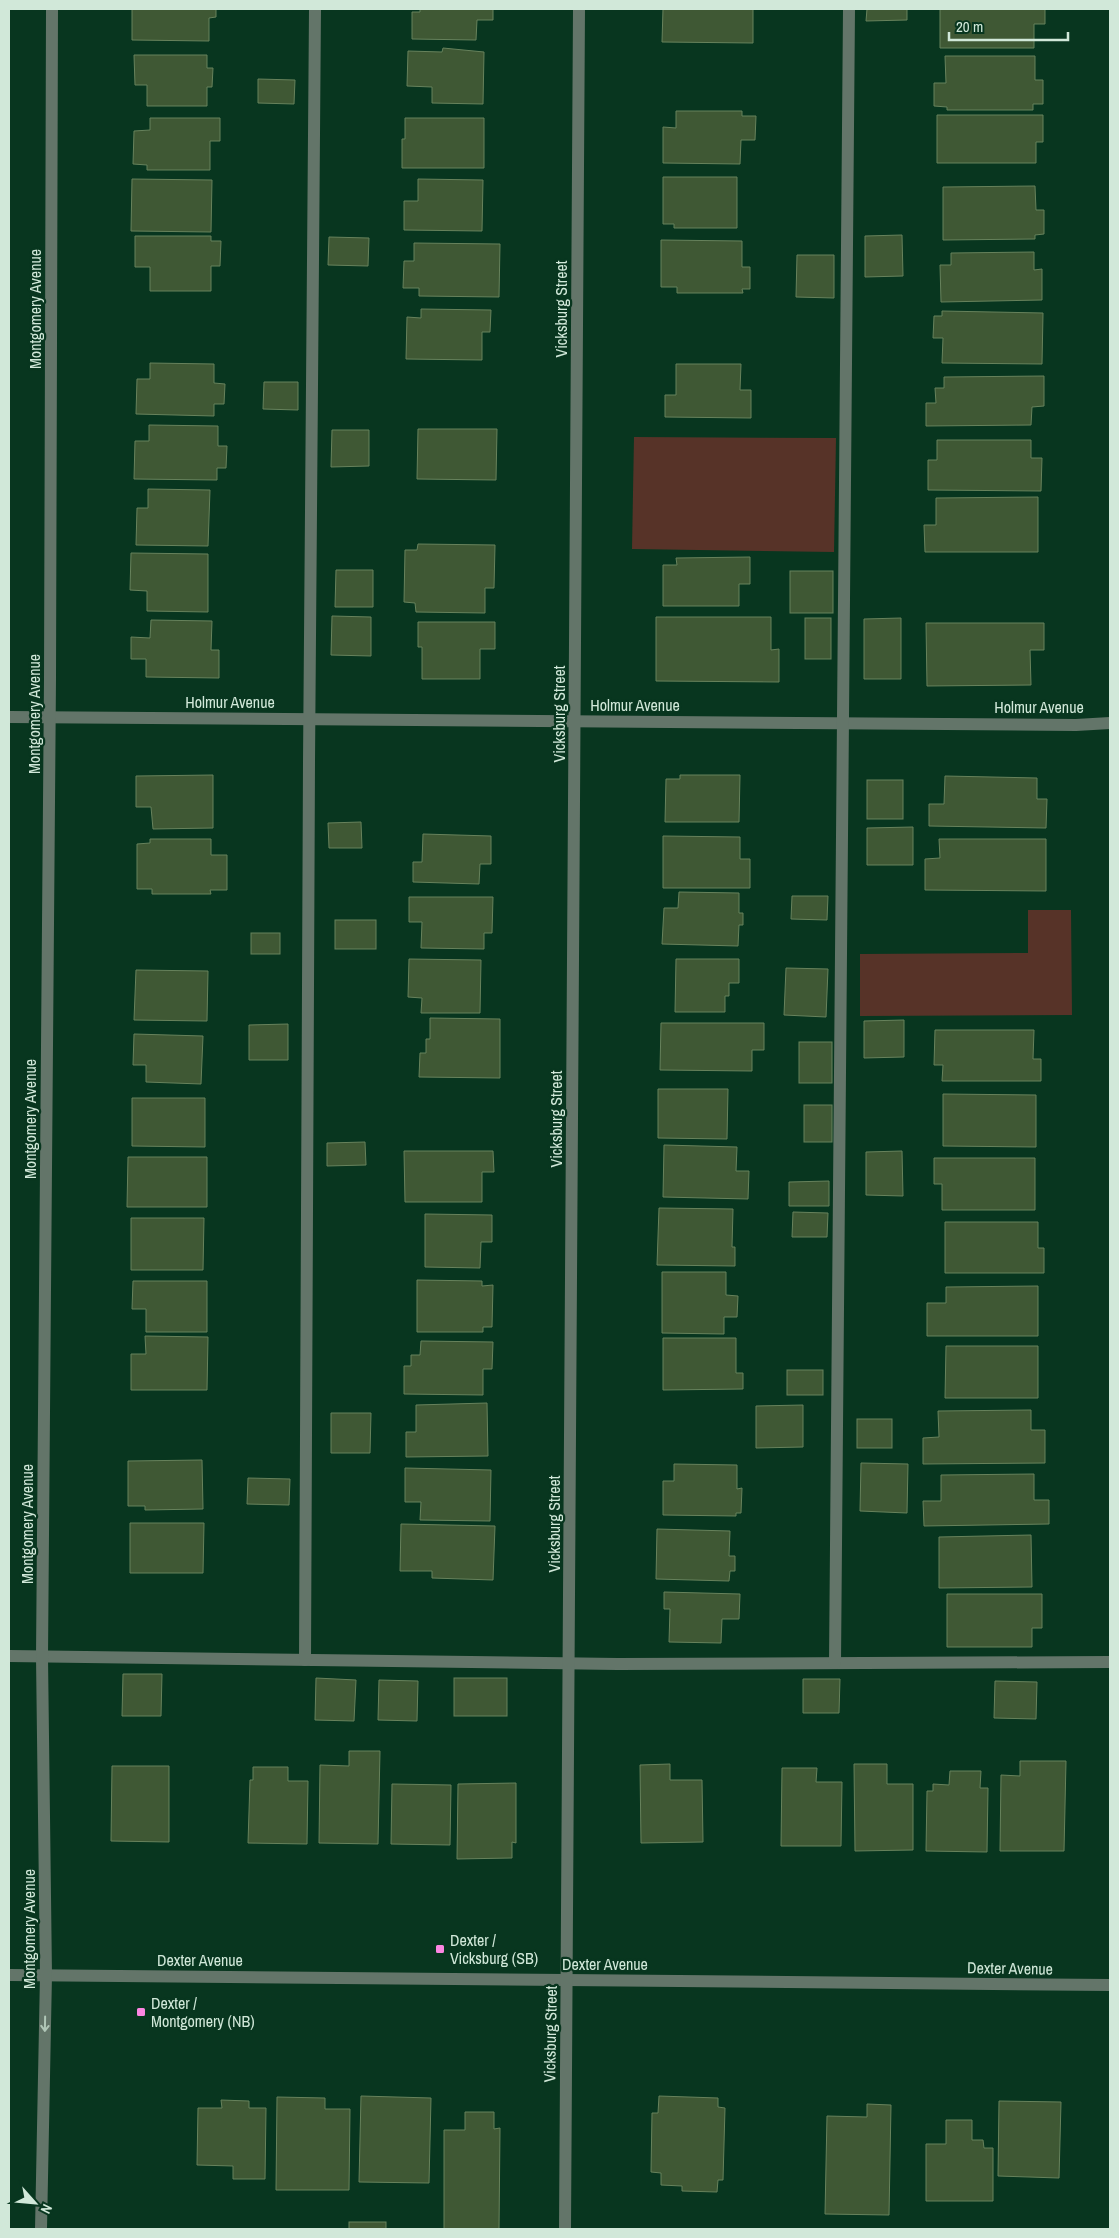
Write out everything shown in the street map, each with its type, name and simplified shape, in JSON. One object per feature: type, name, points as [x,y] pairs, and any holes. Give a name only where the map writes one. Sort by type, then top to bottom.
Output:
[{"type":"street","name":"Montgomery Avenue","points":[[41,2229],[46,1975],[42,1657],[50,717],[52,9]]},
{"type":"street","points":[[305,1660],[309,719],[315,9]]},
{"type":"street","name":"Vicksburg Street","points":[[565,2229],[579,9]]},
{"type":"street","points":[[835,1663],[849,9]]},
{"type":"street","name":"Holmur Avenue","points":[[9,717],[1110,724]]},
{"type":"street","points":[[9,1656],[569,1663],[1110,1662]]},
{"type":"street","name":"Dexter Avenue","points":[[9,1975],[1110,1985]]},
{"type":"shaded area","points":[[634,437],[836,438],[834,552],[632,549]]},
{"type":"shaded area","points":[[1028,910],[1071,910],[1072,1015],[860,1016],[860,954],[1028,953]]},
{"type":"building","points":[[132,9],[216,9],[216,17],[209,18],[209,41],[132,40]]},
{"type":"building","points":[[420,9],[493,9],[493,20],[477,20],[476,40],[412,39],[412,12],[420,12]]},
{"type":"building","points":[[663,9],[753,9],[753,43],[662,42]]},
{"type":"building","points":[[867,9],[907,9],[907,20],[866,21]]},
{"type":"building","points":[[940,9],[1045,9],[1045,24],[1034,24],[1034,48],[940,48]]},
{"type":"building","points":[[443,48],[484,52],[483,104],[432,103],[432,87],[407,86],[408,51],[442,52]]},
{"type":"building","points":[[134,55],[207,55],[207,68],[213,68],[212,87],[207,87],[207,106],[147,106],[147,85],[135,85]]},
{"type":"building","points":[[945,56],[1035,56],[1035,80],[1043,80],[1043,104],[1033,104],[1033,110],[947,110],[947,107],[934,106],[934,83],[946,83]]},
{"type":"building","points":[[258,79],[295,80],[294,104],[258,103]]},
{"type":"building","points":[[676,111],[742,111],[742,116],[756,116],[755,140],[741,140],[740,164],[663,163],[663,127],[676,128]]},
{"type":"building","points":[[937,115],[1043,115],[1043,142],[1036,142],[1036,163],[937,163]]},
{"type":"building","points":[[150,118],[220,118],[220,141],[210,141],[210,170],[147,170],[147,165],[133,164],[134,131],[150,130]]},
{"type":"building","points":[[405,118],[484,118],[484,168],[402,168],[402,139],[405,139]]},
{"type":"building","points":[[663,177],[737,177],[737,228],[674,228],[674,224],[663,224]]},
{"type":"building","points":[[132,179],[212,180],[211,232],[131,231]]},
{"type":"building","points":[[418,179],[483,180],[482,231],[404,230],[404,201],[418,201]]},
{"type":"building","points":[[1035,186],[1036,210],[1044,210],[1044,234],[1035,235],[1035,239],[943,240],[943,187]]},
{"type":"building","points":[[902,235],[903,276],[865,277],[865,236]]},
{"type":"building","points":[[135,236],[211,236],[211,241],[221,241],[220,266],[211,266],[211,291],[150,291],[150,267],[135,267]]},
{"type":"building","points":[[329,237],[369,238],[368,266],[328,265]]},
{"type":"building","points":[[661,240],[742,241],[742,267],[750,267],[750,289],[742,289],[743,293],[677,293],[677,287],[661,287]]},
{"type":"building","points":[[414,243],[500,244],[499,297],[419,296],[419,288],[403,288],[404,261],[414,261]]},
{"type":"building","points":[[1034,252],[1034,270],[1042,269],[1042,300],[941,302],[940,265],[951,265],[951,253]]},
{"type":"building","points":[[797,255],[834,255],[834,298],[796,297]]},
{"type":"building","points":[[421,309],[491,310],[490,332],[482,332],[482,360],[406,359],[407,317],[421,318]]},
{"type":"building","points":[[942,311],[1043,313],[1042,364],[942,363],[943,338],[933,338],[934,316],[942,316]]},
{"type":"building","points":[[150,363],[214,364],[214,383],[225,384],[224,404],[214,404],[214,416],[136,414],[137,379],[150,379]]},
{"type":"building","points":[[676,364],[741,364],[740,390],[751,390],[751,418],[665,417],[665,395],[676,395]]},
{"type":"building","points":[[1044,376],[1044,406],[1032,407],[1031,425],[926,426],[926,403],[936,403],[935,388],[944,388],[944,377]]},
{"type":"building","points":[[264,382],[298,382],[298,410],[263,409]]},
{"type":"building","points":[[149,425],[218,426],[218,446],[227,446],[226,468],[217,468],[217,480],[134,479],[135,441],[149,441]]},
{"type":"building","points":[[418,429],[497,429],[496,480],[417,479]]},
{"type":"building","points":[[332,430],[369,430],[369,466],[331,467]]},
{"type":"building","points":[[937,440],[1031,440],[1031,458],[1042,458],[1041,491],[928,490],[928,460],[937,460]]},
{"type":"building","points":[[148,489],[210,490],[208,546],[136,545],[137,508],[148,508]]},
{"type":"building","points":[[1038,497],[1038,552],[925,552],[924,525],[936,525],[936,498]]},
{"type":"building","points":[[418,544],[495,545],[494,588],[485,588],[485,613],[416,612],[415,603],[404,602],[405,550],[417,550]]},
{"type":"building","points":[[131,553],[208,554],[208,612],[147,611],[147,591],[130,590]]},
{"type":"building","points":[[750,557],[750,584],[739,584],[739,606],[663,606],[663,565],[677,565],[676,558]]},
{"type":"building","points":[[336,570],[373,570],[373,607],[335,607]]},
{"type":"building","points":[[790,571],[833,571],[833,613],[790,613]]},
{"type":"building","points":[[332,616],[371,617],[371,656],[331,655]]},
{"type":"building","points":[[656,617],[771,617],[771,650],[779,649],[779,682],[656,681]]},
{"type":"building","points":[[805,618],[831,618],[831,659],[805,659]]},
{"type":"building","points":[[901,618],[901,679],[864,679],[864,619]]},
{"type":"building","points":[[151,620],[212,621],[211,650],[219,650],[219,678],[146,677],[146,659],[131,659],[131,637],[150,638]]},
{"type":"building","points":[[418,622],[495,622],[495,649],[480,649],[480,679],[422,679],[422,647],[418,647]]},
{"type":"building","points":[[926,623],[1044,623],[1044,650],[1030,650],[1031,685],[927,686]]},
{"type":"building","points":[[213,775],[213,828],[153,829],[151,807],[136,807],[136,776]]},
{"type":"building","points":[[680,775],[740,775],[739,822],[665,822],[666,779],[680,779]]},
{"type":"building","points":[[945,776],[1037,778],[1037,799],[1047,799],[1046,828],[929,826],[929,804],[944,804]]},
{"type":"building","points":[[867,780],[903,780],[903,819],[867,819]]},
{"type":"building","points":[[361,822],[362,848],[329,848],[328,823]]},
{"type":"building","points":[[913,827],[913,865],[867,865],[867,828]]},
{"type":"building","points":[[423,834],[491,836],[491,864],[480,864],[479,884],[413,882],[413,862],[422,862]]},
{"type":"building","points":[[663,836],[740,837],[740,859],[750,859],[750,888],[663,888]]},
{"type":"building","points":[[150,839],[211,839],[211,855],[227,855],[227,890],[210,890],[211,894],[152,894],[152,889],[137,889],[137,844],[150,843]]},
{"type":"building","points":[[939,839],[1046,839],[1046,891],[925,890],[925,859],[940,858]]},
{"type":"building","points":[[679,892],[739,893],[739,913],[743,913],[743,925],[739,925],[738,946],[662,944],[664,908],[678,908]]},
{"type":"building","points":[[792,896],[828,896],[827,920],[791,919]]},
{"type":"building","points":[[409,897],[493,897],[492,933],[484,933],[484,949],[421,948],[422,922],[409,922]]},
{"type":"building","points":[[335,920],[376,920],[376,949],[335,949]]},
{"type":"building","points":[[251,933],[280,933],[280,954],[251,954]]},
{"type":"building","points":[[409,959],[481,960],[480,1013],[421,1013],[422,998],[408,997]]},
{"type":"building","points":[[676,959],[739,959],[739,983],[729,983],[729,996],[725,996],[725,1012],[675,1012]]},
{"type":"building","points":[[786,968],[828,969],[826,1017],[784,1015]]},
{"type":"building","points":[[136,970],[208,971],[207,1021],[134,1020]]},
{"type":"building","points":[[430,1018],[500,1019],[500,1078],[419,1077],[420,1053],[426,1053],[426,1039],[430,1039]]},
{"type":"building","points":[[904,1020],[904,1057],[864,1058],[864,1021]]},
{"type":"building","points":[[661,1023],[764,1023],[764,1050],[752,1050],[752,1071],[660,1070]]},
{"type":"building","points":[[288,1024],[288,1060],[249,1060],[249,1025]]},
{"type":"building","points":[[935,1030],[1034,1030],[1033,1059],[1041,1059],[1041,1081],[942,1081],[943,1065],[934,1065]]},
{"type":"building","points":[[134,1034],[203,1036],[201,1084],[146,1082],[146,1065],[133,1065]]},
{"type":"building","points":[[799,1042],[832,1042],[832,1083],[799,1083]]},
{"type":"building","points":[[658,1089],[728,1089],[727,1139],[658,1138]]},
{"type":"building","points":[[943,1094],[1036,1095],[1036,1147],[943,1146]]},
{"type":"building","points":[[132,1098],[205,1098],[205,1147],[132,1146]]},
{"type":"building","points":[[804,1105],[832,1105],[832,1142],[804,1142]]},
{"type":"building","points":[[365,1142],[366,1165],[327,1166],[327,1143]]},
{"type":"building","points":[[664,1145],[737,1147],[736,1171],[749,1171],[748,1199],[663,1197]]},
{"type":"building","points":[[404,1151],[493,1151],[494,1172],[482,1172],[482,1202],[405,1202]]},
{"type":"building","points":[[902,1151],[903,1196],[866,1195],[866,1152]]},
{"type":"building","points":[[128,1157],[207,1157],[207,1207],[127,1207]]},
{"type":"building","points":[[934,1158],[1035,1158],[1035,1210],[942,1210],[942,1184],[934,1184]]},
{"type":"building","points":[[829,1181],[829,1206],[789,1206],[789,1182]]},
{"type":"building","points":[[659,1208],[733,1209],[732,1247],[735,1247],[735,1266],[657,1265]]},
{"type":"building","points":[[793,1212],[828,1213],[827,1237],[792,1237]]},
{"type":"building","points":[[425,1214],[492,1215],[492,1242],[481,1242],[480,1268],[425,1267]]},
{"type":"building","points":[[131,1218],[204,1218],[203,1270],[131,1270]]},
{"type":"building","points":[[945,1222],[1038,1222],[1038,1248],[1044,1248],[1044,1273],[945,1273]]},
{"type":"building","points":[[662,1272],[726,1272],[726,1295],[738,1296],[737,1317],[724,1317],[724,1334],[662,1333]]},
{"type":"building","points":[[417,1280],[482,1281],[482,1286],[493,1285],[492,1327],[483,1327],[483,1332],[417,1332]]},
{"type":"building","points":[[133,1281],[207,1281],[207,1332],[146,1332],[146,1309],[132,1309]]},
{"type":"building","points":[[1038,1286],[1038,1336],[927,1336],[927,1303],[946,1303],[946,1287]]},
{"type":"building","points":[[145,1336],[208,1337],[207,1390],[131,1390],[131,1354],[146,1354]]},
{"type":"building","points":[[663,1338],[736,1338],[736,1373],[743,1373],[743,1389],[663,1390]]},
{"type":"building","points":[[421,1341],[493,1342],[492,1369],[483,1369],[483,1395],[404,1394],[404,1366],[411,1366],[411,1355],[420,1355]]},
{"type":"building","points":[[946,1346],[1038,1346],[1038,1398],[945,1398]]},
{"type":"building","points":[[787,1370],[823,1370],[823,1395],[787,1395]]},
{"type":"building","points":[[487,1403],[488,1456],[406,1457],[406,1432],[416,1432],[416,1405]]},
{"type":"building","points":[[803,1405],[803,1447],[756,1448],[756,1406]]},
{"type":"building","points":[[1031,1410],[1031,1430],[1045,1430],[1045,1463],[923,1464],[923,1438],[939,1437],[938,1411]]},
{"type":"building","points":[[331,1413],[371,1413],[370,1453],[331,1453]]},
{"type":"building","points":[[857,1419],[892,1419],[892,1448],[857,1448]]},
{"type":"building","points":[[202,1460],[203,1509],[145,1510],[145,1506],[128,1506],[128,1461]]},
{"type":"building","points":[[861,1463],[908,1464],[907,1513],[860,1511]]},
{"type":"building","points":[[674,1464],[737,1465],[737,1489],[742,1488],[741,1513],[736,1513],[736,1516],[663,1515],[663,1481],[674,1481]]},
{"type":"building","points":[[405,1468],[491,1470],[490,1521],[420,1520],[421,1502],[405,1502]]},
{"type":"building","points":[[1034,1474],[1034,1500],[1049,1500],[1049,1524],[924,1526],[923,1501],[941,1501],[941,1475]]},
{"type":"building","points":[[248,1478],[290,1479],[289,1505],[247,1504]]},
{"type":"building","points":[[130,1523],[204,1523],[203,1573],[130,1573]]},
{"type":"building","points":[[401,1524],[495,1526],[493,1580],[432,1578],[432,1571],[400,1571]]},
{"type":"building","points":[[657,1529],[730,1531],[729,1556],[735,1556],[735,1571],[730,1571],[729,1581],[656,1579]]},
{"type":"building","points":[[1031,1535],[1032,1587],[939,1588],[939,1537]]},
{"type":"building","points":[[664,1592],[740,1594],[739,1619],[722,1619],[721,1643],[669,1642],[670,1609],[664,1609]]},
{"type":"building","points":[[947,1594],[1042,1594],[1042,1628],[1032,1628],[1032,1647],[947,1647]]},
{"type":"building","points":[[123,1674],[162,1674],[161,1716],[122,1716]]},
{"type":"building","points":[[316,1678],[356,1680],[354,1721],[315,1720]]},
{"type":"building","points":[[454,1678],[507,1678],[507,1716],[454,1716]]},
{"type":"building","points":[[803,1679],[840,1679],[839,1713],[803,1713]]},
{"type":"building","points":[[379,1680],[418,1681],[417,1721],[378,1720]]},
{"type":"building","points":[[995,1681],[1037,1682],[1036,1719],[994,1718]]},
{"type":"building","points":[[349,1751],[380,1751],[378,1844],[319,1843],[320,1765],[349,1766]]},
{"type":"building","points":[[1020,1761],[1066,1761],[1064,1851],[1000,1851],[1001,1775],[1020,1776]]},
{"type":"building","points":[[670,1764],[670,1780],[702,1780],[703,1842],[641,1843],[640,1765]]},
{"type":"building","points":[[854,1764],[887,1764],[887,1784],[913,1784],[913,1850],[855,1851]]},
{"type":"building","points":[[112,1766],[169,1766],[169,1842],[111,1841]]},
{"type":"building","points":[[253,1767],[288,1767],[288,1781],[308,1781],[307,1844],[248,1843],[250,1780],[253,1780]]},
{"type":"building","points":[[782,1768],[817,1768],[816,1782],[842,1782],[841,1846],[781,1846]]},
{"type":"building","points":[[950,1771],[981,1771],[980,1788],[988,1788],[987,1852],[926,1851],[927,1791],[933,1791],[933,1784],[949,1785]]},
{"type":"building","points":[[516,1783],[516,1843],[512,1842],[512,1858],[457,1859],[458,1784]]},
{"type":"building","points":[[392,1784],[451,1785],[450,1845],[391,1844]]},
{"type":"building","points":[[361,2096],[431,2098],[429,2183],[359,2182]]},
{"type":"building","points":[[659,2096],[718,2098],[718,2107],[725,2108],[723,2180],[718,2180],[717,2192],[682,2191],[682,2186],[661,2185],[661,2173],[651,2172],[652,2113],[658,2113]]},
{"type":"building","points":[[277,2097],[325,2098],[325,2109],[350,2109],[349,2190],[276,2190]]},
{"type":"building","points":[[221,2100],[249,2101],[249,2108],[266,2108],[265,2179],[233,2179],[233,2166],[197,2165],[198,2108],[222,2108]]},
{"type":"building","points":[[999,2101],[1061,2102],[1059,2178],[998,2176]]},
{"type":"building","points":[[867,2104],[891,2105],[889,2215],[825,2214],[827,2116],[867,2117]]},
{"type":"building","points":[[465,2112],[494,2112],[494,2129],[500,2128],[499,2229],[444,2229],[444,2130],[465,2130]]},
{"type":"building","points":[[946,2120],[972,2120],[972,2140],[983,2140],[984,2148],[993,2148],[993,2201],[926,2201],[926,2144],[946,2144]]},
{"type":"building","points":[[349,2222],[386,2222],[386,2229],[349,2229]]},
{"type":"place","name":"Dexter / Vicksburg (SB)","points":[[440,1949]]},
{"type":"place","name":"Dexter / Montgomery (NB)","points":[[141,2012]]}]
